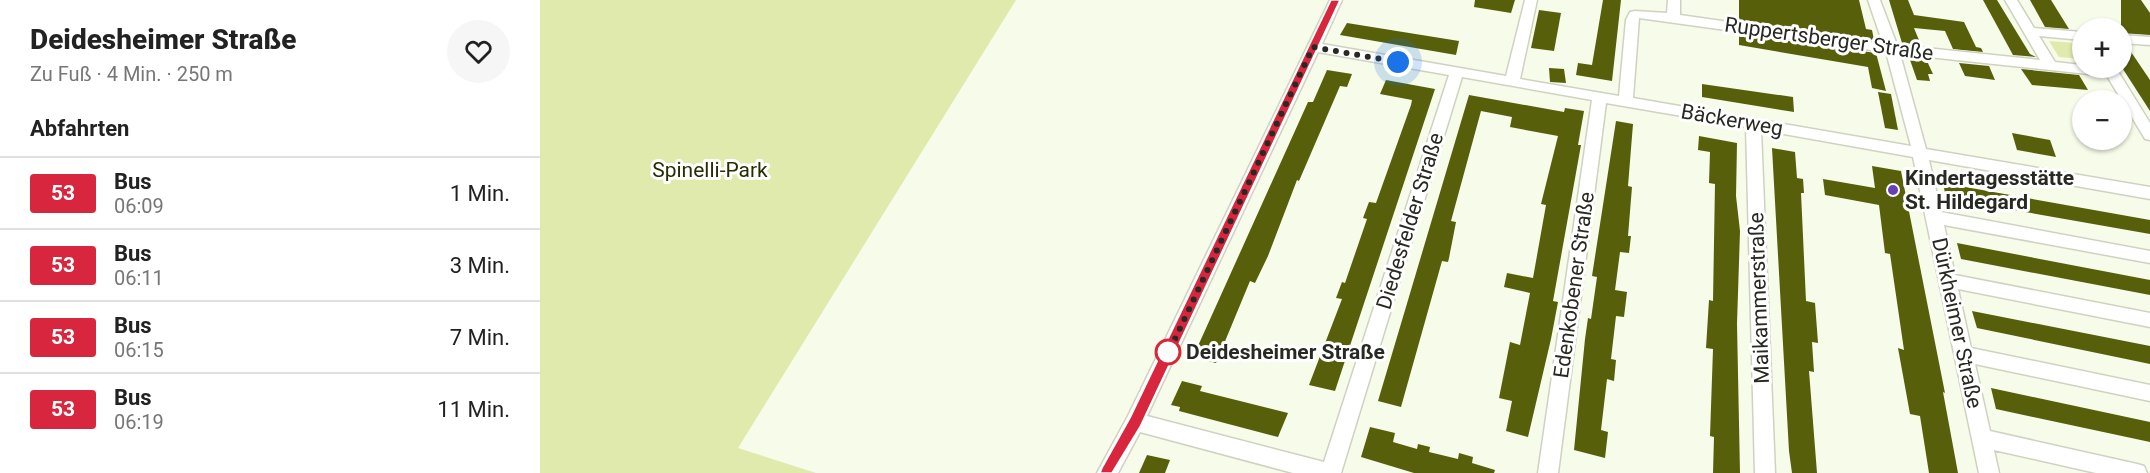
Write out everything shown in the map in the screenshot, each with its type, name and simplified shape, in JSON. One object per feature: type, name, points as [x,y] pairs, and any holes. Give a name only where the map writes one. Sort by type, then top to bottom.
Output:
[{"type":"street","points":[[1107,473],[1135,422],[1336,0]]},
{"type":"street","points":[[1512,82],[1531,0]]},
{"type":"street","points":[[1673,18],[1674,0]]},
{"type":"street","name":"Dürkheimer Straße","points":[[1874,0],[1892,49],[1920,153],[1989,473]]},
{"type":"street","points":[[2011,0],[2051,67]]},
{"type":"street","name":"Ruppertsberger Straße","points":[[1626,102],[1632,20],[1635,15],[1645,14],[1892,49],[2072,68]]},
{"type":"street","points":[[2030,31],[2072,35]]},
{"type":"street","points":[[2132,40],[2150,41]]},
{"type":"street","name":"Bäckerweg","points":[[1313,47],[2150,193]]},
{"type":"street","name":"Diedesfelder Straße","points":[[1330,473],[1457,72]]},
{"type":"street","points":[[2115,78],[2150,135]]},
{"type":"street","name":"Edenkobener Straße","points":[[1548,473],[1600,97]]},
{"type":"street","name":"Maikammerstraße","points":[[1753,124],[1765,473]]},
{"type":"street","points":[[1934,217],[2150,257]]},
{"type":"street","points":[[1947,280],[2150,320]]},
{"type":"street","points":[[1963,354],[2150,393]]},
{"type":"street","points":[[1135,422],[1330,473]]},
{"type":"street","points":[[1982,438],[2137,473]]},
{"type":"green space","name":"Spinelli-Park","points":[[540,0],[1016,0],[738,448],[816,473],[540,473]]},
{"type":"green space","points":[[2049,41],[2072,43],[2072,58],[2059,57]]},
{"type":"building","points":[[1475,0],[1515,0],[1511,13],[1474,7]]},
{"type":"building","points":[[1603,0],[1621,0],[1612,81],[1576,75],[1578,63],[1592,65]]},
{"type":"building","points":[[1739,0],[1859,0],[1866,29],[1872,30],[1874,40],[1739,21]]},
{"type":"building","points":[[1889,0],[1908,0],[1914,15],[1964,22],[1976,47],[1981,48],[1983,52],[1953,49],[1945,31],[1914,28],[1921,45],[1902,43]]},
{"type":"building","points":[[1983,0],[1997,0],[2030,54],[2036,57],[2013,55]]},
{"type":"building","points":[[2030,0],[2051,0],[2069,29],[2045,27]]},
{"type":"building","points":[[2121,0],[2141,0],[2150,13],[2150,35],[2132,34],[2132,18],[2121,18]]},
{"type":"building","points":[[1539,10],[1561,13],[1554,51],[1531,48]]},
{"type":"building","points":[[1347,23],[1459,41],[1456,55],[1340,35]]},
{"type":"building","points":[[1739,34],[1876,53],[1886,91],[1872,88],[1868,67],[1739,45]]},
{"type":"building","points":[[2132,53],[2150,80],[2150,111],[2129,78],[2132,78]]},
{"type":"building","points":[[1909,57],[1926,59],[1933,74],[1928,74],[1930,81],[1917,80]]},
{"type":"building","points":[[1959,63],[1989,66],[1995,80],[1965,76]]},
{"type":"building","points":[[1549,68],[1564,69],[1566,83],[1550,82]]},
{"type":"building","points":[[2021,69],[2072,74],[2072,78],[2081,78],[2088,90],[2032,85]]},
{"type":"building","points":[[1327,70],[1352,74],[1347,87],[1340,86],[1299,181],[1297,180],[1268,256],[1255,283],[1250,281],[1216,363],[1193,357],[1308,102],[1313,102]]},
{"type":"building","points":[[1386,80],[1435,89],[1335,391],[1309,385],[1342,299],[1336,298],[1342,282],[1345,283],[1367,219],[1363,218],[1369,202],[1376,203],[1412,100],[1380,94]]},
{"type":"building","points":[[1702,84],[1793,97],[1794,112],[1702,97]]},
{"type":"building","points":[[1878,92],[1891,94],[1898,130],[1885,128]]},
{"type":"building","points":[[1469,95],[1564,112],[1565,108],[1584,111],[1578,145],[1581,145],[1553,301],[1558,302],[1528,437],[1506,431],[1512,401],[1499,398],[1510,342],[1520,345],[1530,293],[1504,287],[1507,273],[1533,278],[1546,205],[1541,204],[1558,136],[1510,127],[1512,117],[1481,111],[1451,221],[1456,222],[1448,262],[1442,261],[1401,407],[1378,401]]},
{"type":"building","points":[[1616,121],[1633,124],[1628,186],[1632,187],[1628,236],[1631,236],[1629,253],[1620,252],[1615,290],[1627,292],[1624,317],[1616,316],[1611,359],[1616,360],[1614,381],[1607,379],[1601,430],[1608,432],[1605,458],[1574,450],[1585,339],[1588,318],[1591,319],[1597,277],[1592,276]]},
{"type":"building","points":[[2012,133],[2050,140],[2056,157],[2017,150]]},
{"type":"building","points":[[1699,136],[1737,143],[1736,196],[1740,231],[1737,324],[1740,473],[1713,473],[1714,437],[1710,436],[1713,349],[1706,348],[1709,300],[1713,301],[1715,184],[1709,183],[1710,152],[1698,150]]},
{"type":"building","points":[[1772,148],[1795,152],[1797,178],[1803,179],[1804,193],[1801,193],[1806,301],[1815,303],[1818,343],[1812,342],[1814,372],[1809,371],[1817,473],[1792,473]]},
{"type":"building","points":[[1872,166],[1901,171],[1945,393],[1943,392],[1958,473],[1929,473],[1920,416],[1910,414],[1898,348],[1904,350],[1890,254],[1885,253],[1879,205],[1825,195],[1823,179],[1875,188]]},
{"type":"building","points":[[1943,183],[2150,220],[2150,234],[1946,198]]},
{"type":"building","points":[[1957,243],[2150,280],[2150,295],[1961,259]]},
{"type":"building","points":[[1972,311],[2150,346],[2150,364],[1977,328]]},
{"type":"building","points":[[1182,381],[1202,386],[1200,391],[1288,413],[1278,437],[1179,411],[1180,407],[1171,405]]},
{"type":"building","points":[[1991,388],[2150,422],[2150,442],[1996,409]]},
{"type":"building","points":[[1370,427],[1395,433],[1393,442],[1417,449],[1418,444],[1430,447],[1429,452],[1458,459],[1459,453],[1473,457],[1472,463],[1495,470],[1494,473],[1414,473],[1361,457]]},
{"type":"building","points":[[1147,455],[1170,460],[1165,473],[1139,473]]},
{"type":"bus line","name":"53","points":[[1107,473],[1135,422],[1336,0]]},
{"type":"place","name":"Kindertagesstätte St. Hildegard","points":[[1893,190]]},
{"type":"place","name":"Deidesheimer Straße","points":[[1168,352]]},
{"type":"route","points":[[1168,352],[1165,360],[1313,47],[1398,62]]}]
